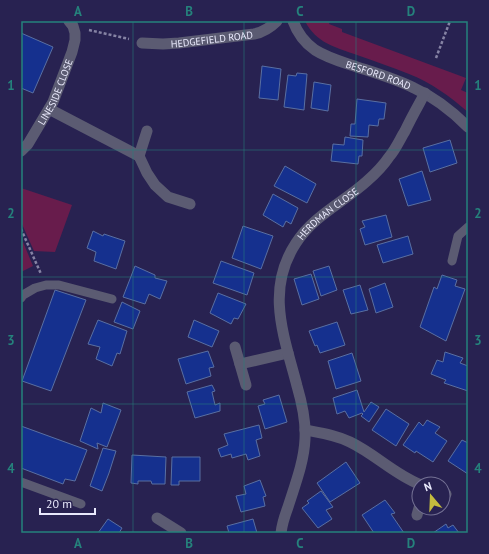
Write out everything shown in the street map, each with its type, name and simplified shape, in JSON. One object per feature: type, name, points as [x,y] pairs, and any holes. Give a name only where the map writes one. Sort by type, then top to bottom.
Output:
[{"type":"street","name":"HEDGEFIELD ROAD","points":[[142,43],[179,43],[254,34],[265,31],[277,21]]},
{"type":"street","name":"BESFORD ROAD","points":[[293,21],[304,40],[323,55],[402,82],[425,93],[447,108],[468,127]]},
{"type":"street","name":"LINESIDE CLOSE","points":[[21,151],[28,144],[53,102],[75,40],[71,24]]},
{"type":"street","name":"HERDMAN CLOSE","points":[[281,533],[302,461],[305,440],[305,417],[281,324],[278,301],[282,273],[296,243],[304,232],[316,220],[366,182],[389,157],[425,93]]},
{"type":"street","points":[[49,108],[139,156],[147,173],[159,189],[168,197],[190,204]]},
{"type":"street","points":[[139,156],[147,131]]},
{"type":"street","points":[[235,347],[246,385]]},
{"type":"street","points":[[240,364],[288,353]]},
{"type":"street","points":[[305,430],[325,433],[350,442],[366,451],[397,474],[411,481]]},
{"type":"street","points":[[157,518],[181,533]]},
{"type":"lane","points":[[452,260],[458,236],[468,227]]},
{"type":"lane","points":[[21,298],[35,288],[46,285],[59,285],[112,299]]},
{"type":"lane","points":[[21,482],[81,504]]},
{"type":"path","points":[[436,58],[450,21]]},
{"type":"path","points":[[71,24],[142,43]]},
{"type":"path","points":[[21,229],[46,285]]},
{"type":"shaded area","points":[[305,21],[330,21],[329,24],[342,29],[342,32],[466,78],[461,90],[468,93],[468,112],[440,90],[425,81],[390,66],[327,43],[320,39],[309,28]]},
{"type":"shaded area","points":[[21,188],[72,205],[55,252],[34,251],[21,222]]},
{"type":"shaded area","points":[[21,237],[33,266],[21,272]]},
{"type":"building","points":[[21,33],[53,47],[33,93],[21,88]]},
{"type":"building","points":[[262,66],[281,69],[278,100],[259,98]]},
{"type":"building","points":[[297,73],[307,74],[304,110],[284,107],[288,75],[296,76]]},
{"type":"building","points":[[314,82],[331,85],[328,111],[311,108]]},
{"type":"building","points":[[357,99],[386,103],[384,119],[379,119],[378,126],[369,125],[368,137],[350,136],[351,124],[355,124]]},
{"type":"building","points":[[345,137],[363,140],[362,156],[359,156],[358,164],[331,161],[333,144],[344,145]]},
{"type":"building","points":[[450,140],[457,163],[430,172],[423,148]]},
{"type":"building","points":[[285,166],[316,184],[307,203],[274,186]]},
{"type":"building","points":[[422,171],[431,200],[408,206],[399,179]]},
{"type":"building","points":[[273,194],[298,208],[291,224],[286,221],[283,227],[263,215]]},
{"type":"building","points":[[386,215],[392,237],[365,245],[360,229],[365,227],[362,221]]},
{"type":"building","points":[[243,226],[273,236],[261,269],[232,258]]},
{"type":"building","points":[[93,231],[103,236],[104,234],[125,241],[116,269],[94,261],[96,252],[87,248]]},
{"type":"building","points":[[408,236],[413,254],[383,263],[377,245]]},
{"type":"building","points":[[221,261],[254,273],[247,295],[213,283]]},
{"type":"building","points":[[135,266],[155,275],[155,278],[167,281],[160,299],[149,294],[145,304],[123,297]]},
{"type":"building","points":[[329,266],[337,290],[321,296],[313,271]]},
{"type":"building","points":[[311,274],[319,299],[302,305],[294,279]]},
{"type":"building","points":[[442,275],[457,280],[455,286],[465,289],[446,341],[420,327],[434,287],[437,289]]},
{"type":"building","points":[[385,283],[393,307],[376,313],[369,289]]},
{"type":"building","points":[[360,285],[368,310],[351,314],[343,290]]},
{"type":"building","points":[[55,290],[86,300],[51,391],[22,381]]},
{"type":"building","points":[[218,293],[246,304],[238,319],[234,318],[231,324],[210,313]]},
{"type":"building","points":[[122,302],[140,311],[133,329],[114,322]]},
{"type":"building","points":[[98,320],[127,331],[120,354],[117,353],[112,366],[96,359],[100,347],[88,344]]},
{"type":"building","points":[[194,320],[219,331],[212,347],[188,337]]},
{"type":"building","points":[[337,322],[345,345],[320,353],[317,345],[315,346],[309,331]]},
{"type":"building","points":[[208,351],[214,367],[209,368],[211,376],[186,384],[178,359]]},
{"type":"building","points":[[445,352],[463,358],[460,363],[468,366],[468,391],[444,383],[446,380],[431,374],[437,360],[443,362]]},
{"type":"building","points":[[352,353],[361,381],[336,389],[328,361]]},
{"type":"building","points":[[212,385],[215,391],[212,392],[215,405],[220,403],[220,411],[195,418],[187,392]]},
{"type":"building","points":[[357,390],[364,412],[371,402],[379,407],[369,422],[361,416],[363,414],[362,413],[349,418],[345,411],[337,414],[333,398]]},
{"type":"building","points":[[279,395],[287,422],[265,429],[258,406],[265,404],[263,400]]},
{"type":"building","points":[[103,403],[121,410],[107,447],[97,443],[98,449],[80,441],[91,408],[101,413]]},
{"type":"building","points":[[386,409],[409,424],[396,446],[372,430]]},
{"type":"building","points":[[427,420],[440,427],[435,433],[447,441],[433,462],[403,445],[419,422],[423,426]]},
{"type":"building","points":[[259,425],[262,438],[256,440],[260,456],[248,460],[246,454],[232,458],[231,454],[221,457],[218,449],[228,445],[224,434]]},
{"type":"building","points":[[21,426],[87,450],[75,481],[65,479],[63,484],[21,468]]},
{"type":"building","points":[[462,440],[468,443],[468,474],[448,461]]},
{"type":"building","points":[[103,448],[116,451],[102,491],[90,486]]},
{"type":"building","points":[[132,455],[166,457],[165,484],[152,484],[151,481],[138,481],[138,484],[131,483]]},
{"type":"building","points":[[172,457],[200,457],[200,481],[179,481],[179,485],[171,485]]},
{"type":"building","points":[[346,462],[360,483],[330,502],[317,483]]},
{"type":"building","points":[[260,480],[266,496],[263,497],[265,506],[241,512],[236,496],[246,494],[244,486]]},
{"type":"building","points":[[321,491],[333,507],[326,510],[332,519],[318,528],[302,508],[309,503],[307,501]]},
{"type":"building","points":[[385,500],[395,513],[391,514],[404,533],[374,533],[362,515]]},
{"type":"building","points":[[108,519],[122,528],[119,533],[98,533]]},
{"type":"building","points":[[253,519],[257,533],[229,533],[227,526]]},
{"type":"building","points":[[446,524],[448,528],[453,525],[459,533],[433,533]]}]
